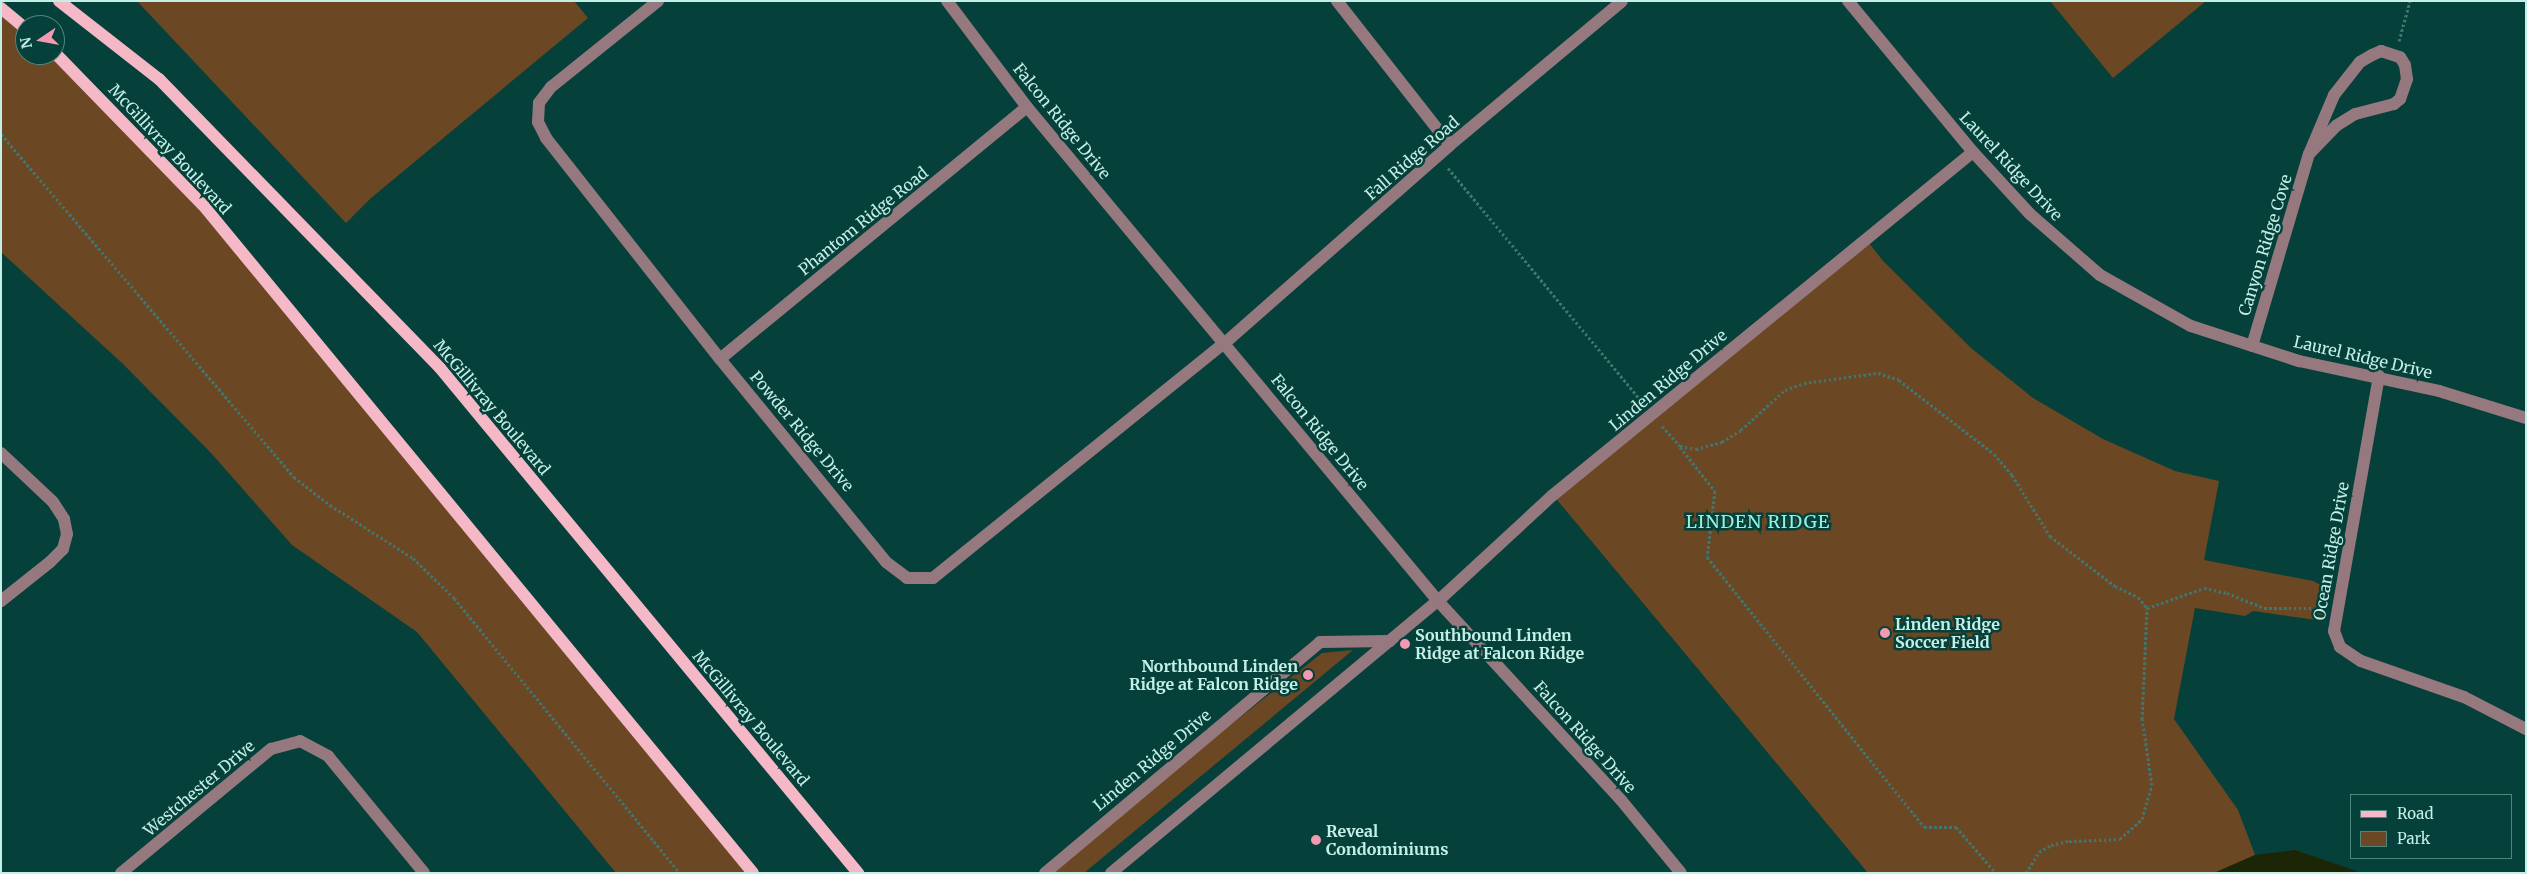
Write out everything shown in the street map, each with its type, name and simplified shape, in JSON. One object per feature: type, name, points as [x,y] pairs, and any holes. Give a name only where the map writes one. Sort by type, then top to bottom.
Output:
[{"type":"main road","name":"McGillivray Boulevard","points":[[59,1],[159,79],[440,368],[858,873]]},
{"type":"main road","points":[[1,8],[15,20]]},
{"type":"main road","name":"McGillivray Boulevard","points":[[65,63],[203,205],[753,873]]},
{"type":"street","name":"Powder Ridge Drive","points":[[658,1],[551,87],[539,103],[538,122],[546,138],[720,359],[886,562],[907,578],[933,578],[1226,342]]},
{"type":"street","name":"Falcon Ridge Drive","points":[[947,1],[1027,107],[1226,342],[1438,601],[1621,800],[1681,873]]},
{"type":"street","points":[[1337,1],[1450,145]]},
{"type":"street","name":"Fall Ridge Road","points":[[1226,342],[1450,145],[1622,1]]},
{"type":"street","name":"Laurel Ridge Drive","points":[[1848,1],[1973,152],[2030,214],[2100,275],[2191,326],[2299,361],[2379,376],[2526,418]]},
{"type":"street","name":"Canyon Ridge Cove","points":[[2252,346],[2309,154],[2334,95],[2360,62],[2381,51],[2396,54],[2407,73],[2406,88],[2400,99],[2355,114],[2336,126],[2309,154]]},
{"type":"street","name":"Phantom Ridge Road","points":[[720,359],[1027,107]]},
{"type":"street","name":"Linden Ridge Drive","points":[[1111,873],[1438,601],[1554,495],[1865,238],[1973,152]]},
{"type":"street","name":"Ocean Ridge Drive","points":[[2379,376],[2336,607],[2334,631],[2340,647],[2361,661],[2464,697],[2526,729]]},
{"type":"street","points":[[1,453],[54,502],[64,519],[68,534],[62,549],[50,562],[1,601]]},
{"type":"street","name":"Linden Ridge Drive","points":[[1045,873],[1320,642],[1390,641]]},
{"type":"street","name":"Westchester Drive","points":[[121,873],[270,749],[300,741],[313,745],[328,756],[424,873]]},
{"type":"path","points":[[2396,54],[2410,1]]},
{"type":"path","points":[[1,134],[294,477],[330,506],[413,558],[454,598],[680,873]]},
{"type":"path","points":[[1450,145],[1445,165],[1716,491],[1707,557],[1924,826],[1956,827],[1996,873]]},
{"type":"path","points":[[1680,446],[1696,449],[1722,442],[1741,430],[1785,390],[1804,383],[1878,373],[1899,380],[1994,454],[2012,475],[2050,536],[2114,586],[2138,597],[2147,608],[2142,719],[2152,785],[2142,819],[2120,838],[2069,841],[2051,845],[2039,852],[2026,873]]},
{"type":"path","points":[[2147,608],[2204,588],[2228,593],[2264,608],[2336,607]]},
{"type":"green space","points":[[137,1],[574,1],[588,18],[371,198],[346,223]]},
{"type":"green space","points":[[2050,1],[2206,1],[2113,78]]},
{"type":"green space","points":[[1,8],[15,20],[15,65],[65,65],[203,205],[753,873],[616,873],[417,632],[292,545],[211,453],[123,364],[1,252]]},
{"type":"green space","points":[[1865,238],[1883,261],[1971,348],[2033,398],[2103,439],[2175,471],[2219,481],[2204,560],[2313,581],[2327,588],[2323,621],[2253,611],[2245,616],[2195,608],[2174,719],[2238,810],[2255,855],[2214,873],[1868,873],[1553,495]]},
{"type":"green space","points":[[1353,650],[1084,873],[1047,873],[1046,870],[1322,653]]},
{"type":"shaded area","points":[[2295,850],[2362,873],[2214,873],[2255,855]]},
{"type":"place","name":"Linden Ridge Soccer Field","points":[[1885,633]]},
{"type":"place","name":"Southbound Linden Ridge at Falcon Ridge","points":[[1405,644]]},
{"type":"place","name":"Northbound Linden Ridge at Falcon Ridge","points":[[1308,675]]},
{"type":"place","name":"Reveal Condominiums","points":[[1316,840]]},
{"type":"district","name":"LINDEN RIDGE","points":[[1758,522]]}]
